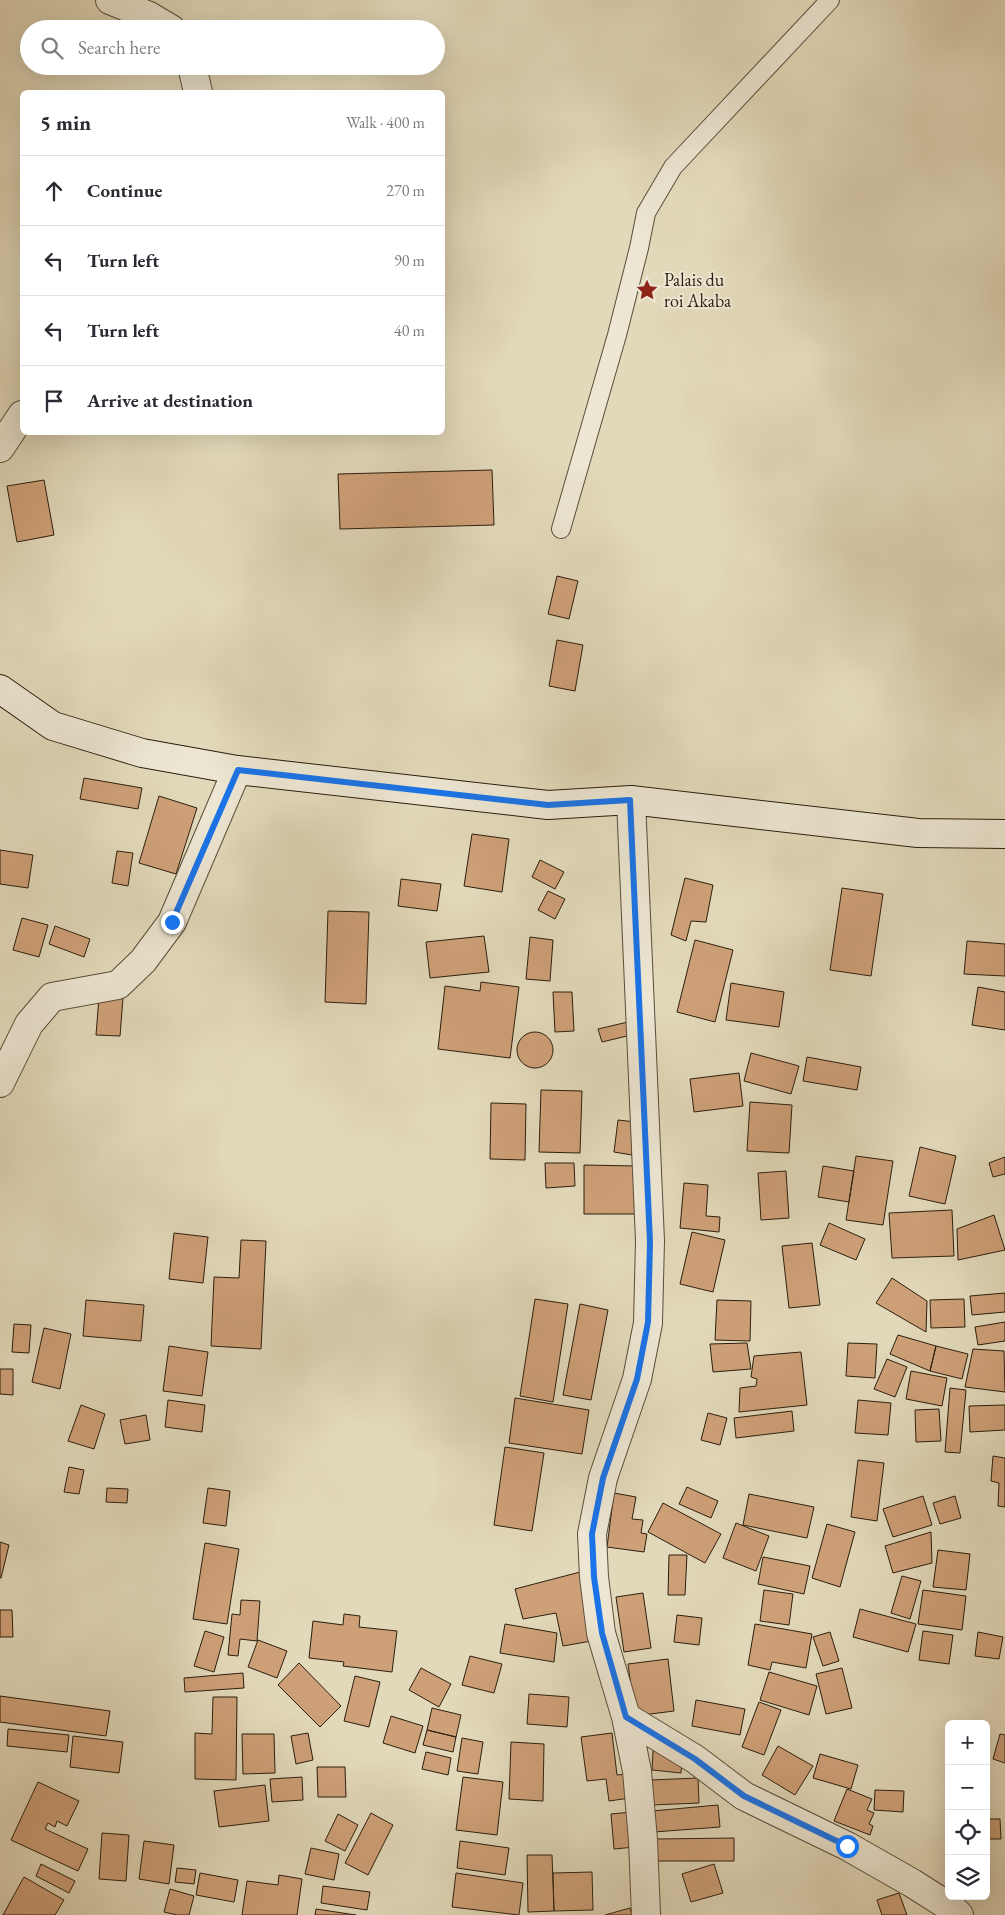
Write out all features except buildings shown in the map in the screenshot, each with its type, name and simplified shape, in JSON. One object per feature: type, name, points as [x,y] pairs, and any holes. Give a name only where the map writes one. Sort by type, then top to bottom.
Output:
[{"type":"street","points":[[110,0],[156,20]]},
{"type":"street","points":[[194,75],[198,90]]},
{"type":"street","points":[[0,448],[20,418]]},
{"type":"street","points":[[0,689],[53,726],[142,752],[238,770],[548,805],[630,800],[918,833],[1005,834]]},
{"type":"street","points":[[0,1083],[29,1024],[52,997],[118,985],[143,961],[172,922],[238,770]]},
{"type":"street","points":[[630,800],[650,1242],[648,1322],[637,1379],[603,1478],[592,1534],[594,1577],[602,1633],[626,1717],[637,1770],[643,1840],[646,1915]]},
{"type":"street","points":[[626,1717],[695,1759],[744,1796],[847,1846],[912,1883],[953,1909],[959,1915]]},
{"type":"lane","points":[[562,529],[617,335],[646,213],[673,167],[830,0]]},
{"type":"place","name":"Palais du roi Akaba","points":[[647,290]]},
{"type":"route","points":[[172,922],[238,770],[548,805],[630,800],[636,890],[650,1242],[648,1322],[637,1379],[603,1478],[592,1534],[594,1577],[602,1633],[626,1717],[695,1759],[744,1796],[847,1846]]}]
